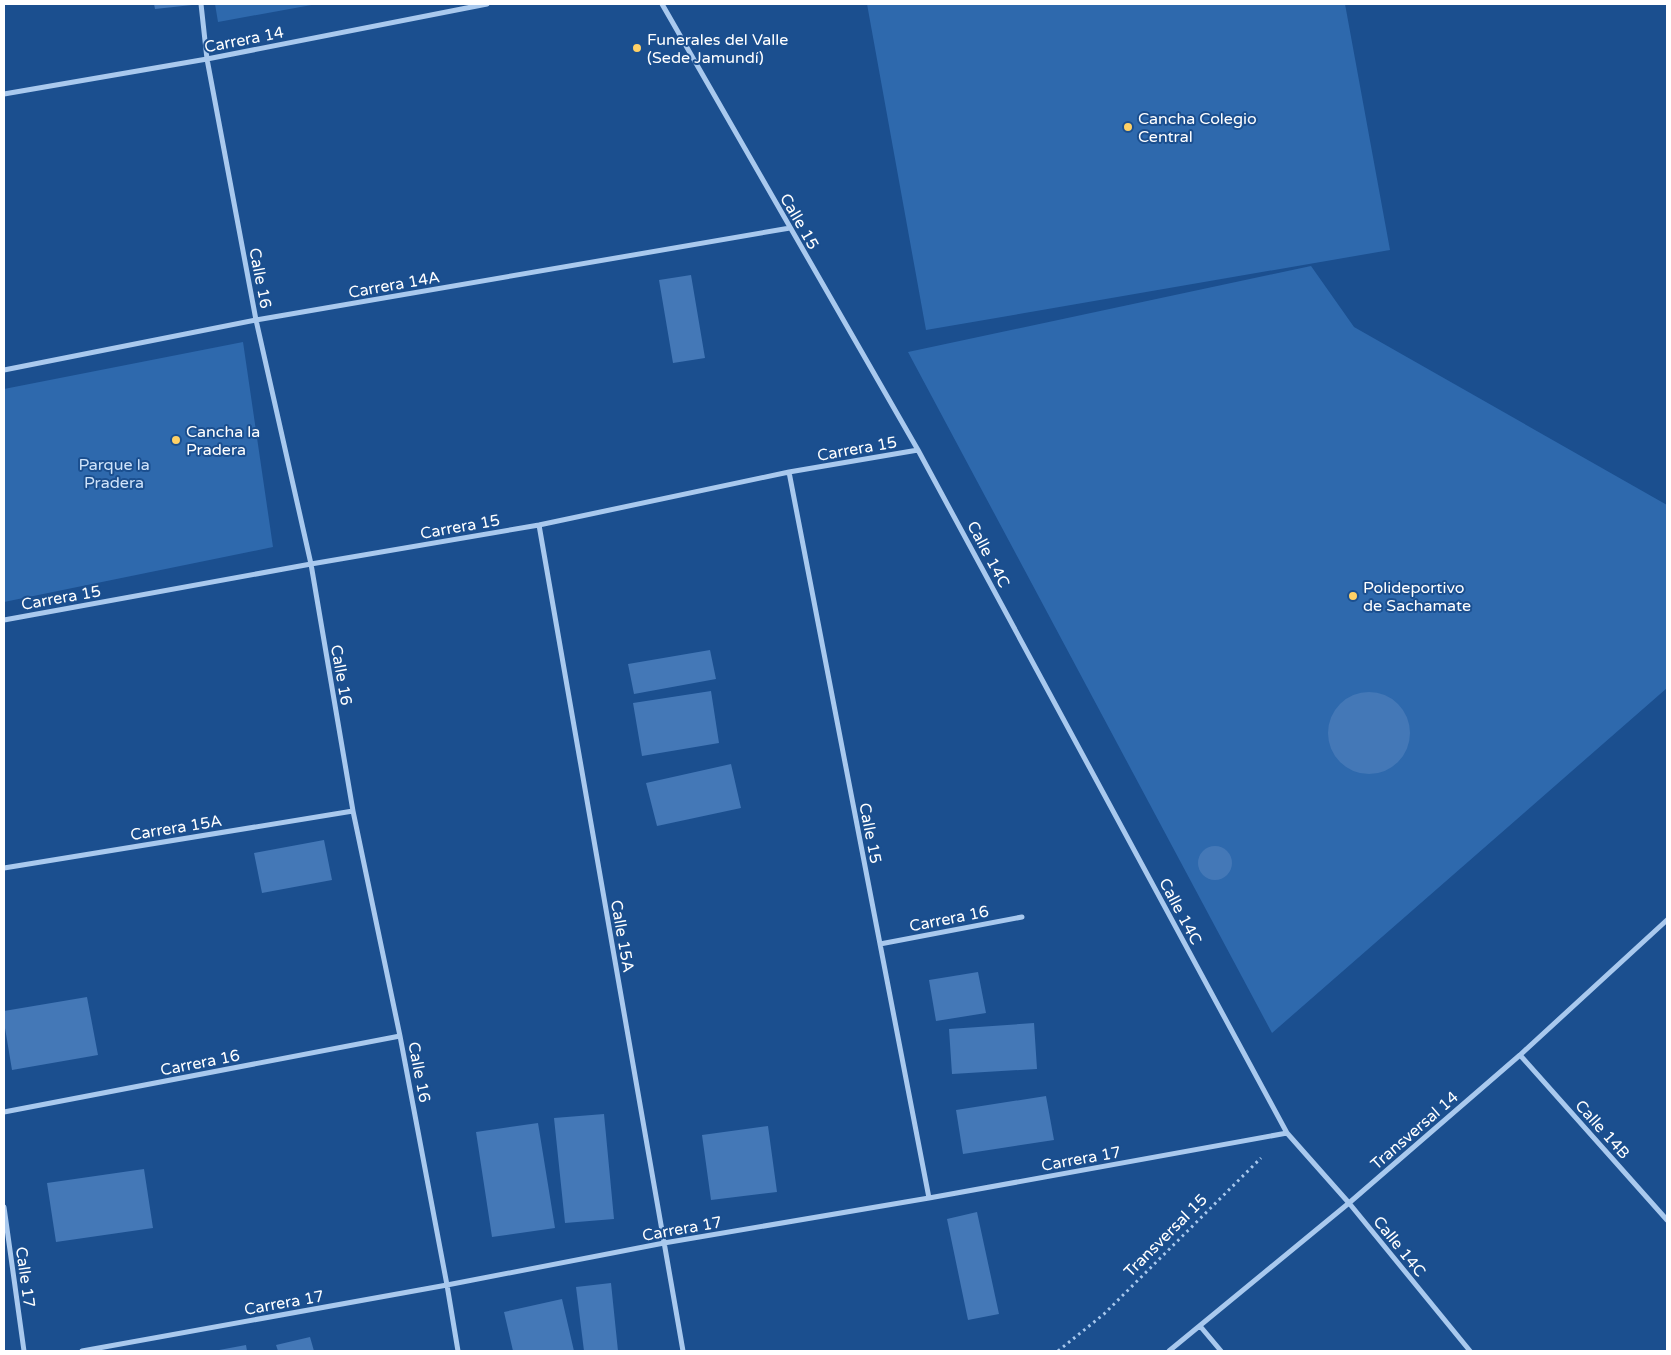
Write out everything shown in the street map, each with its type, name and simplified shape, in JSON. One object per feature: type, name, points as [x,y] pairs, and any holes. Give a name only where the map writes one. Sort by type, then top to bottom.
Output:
[{"type":"street","name":"Calle 16","points":[[201,4],[207,59],[256,320],[311,564],[353,811],[400,1036],[458,1351]]},
{"type":"street","name":"Carrera 14","points":[[4,94],[207,59],[488,4]]},
{"type":"street","name":"Calle 15","points":[[662,4],[918,450]]},
{"type":"street","name":"Carrera 14A","points":[[4,370],[256,320],[790,228]]},
{"type":"street","name":"Carrera 15","points":[[4,620],[539,525],[789,472],[918,450]]},
{"type":"street","name":"Calle 14C","points":[[918,450],[1287,1133],[1349,1203],[1470,1351]]},
{"type":"street","name":"Calle 15","points":[[789,472],[929,1198]]},
{"type":"street","name":"Calle 15A","points":[[539,525],[683,1351]]},
{"type":"street","name":"Carrera 15A","points":[[4,868],[353,811]]},
{"type":"street","name":"Carrera 16","points":[[880,944],[1022,917]]},
{"type":"street","points":[[1665,922],[1667,929]]},
{"type":"street","name":"Transversal 14","points":[[1169,1351],[1349,1203],[1520,1055],[1665,922]]},
{"type":"street","name":"Carrera 16","points":[[4,1112],[400,1036]]},
{"type":"street","name":"Calle 14B","points":[[1520,1055],[1667,1220]]},
{"type":"street","name":"Carrera 17","points":[[82,1351],[447,1285],[664,1243],[929,1198],[1287,1133]]},
{"type":"street","name":"Calle 17","points":[[4,1207],[24,1351]]},
{"type":"street","points":[[1200,1326],[1221,1351]]},
{"type":"path","name":"Transversal 15","points":[[1058,1351],[1104,1314],[1287,1133]]},
{"type":"green space","points":[[215,4],[317,4],[218,22]]},
{"type":"green space","name":"Cancha Colegio Central","points":[[867,4],[1345,4],[1390,250],[926,330]]},
{"type":"green space","name":"Polideportivo de Sachamate","points":[[1311,266],[1354,327],[1667,505],[1667,688],[1272,1033],[908,352]]},
{"type":"green space","name":"Parque la Pradera","points":[[243,342],[273,547],[4,602],[4,389]]},
{"type":"building","points":[[154,4],[192,4],[192,5],[155,9]]},
{"type":"building","points":[[691,275],[705,358],[673,363],[659,280]]},
{"type":"building","points":[[710,650],[716,679],[634,694],[628,664]]},
{"type":"building","points":[[711,691],[719,743],[642,756],[633,703]]},
{"type":"building","points":[[1369,692],[1385,695],[1398,704],[1407,717],[1410,733],[1407,749],[1398,762],[1385,771],[1369,774],[1353,771],[1340,762],[1331,749],[1328,733],[1331,717],[1340,704],[1353,695]]},
{"type":"building","points":[[731,764],[741,808],[657,826],[646,783]]},
{"type":"building","points":[[324,840],[332,880],[262,893],[254,853]]},
{"type":"building","points":[[1215,846],[1222,847],[1227,851],[1231,856],[1231,870],[1227,875],[1222,879],[1215,880],[1208,879],[1203,875],[1199,870],[1198,863],[1199,856],[1203,851],[1208,847]]},
{"type":"building","points":[[978,972],[986,1013],[936,1021],[929,980]]},
{"type":"building","points":[[87,997],[98,1055],[12,1070],[4,1011]]},
{"type":"building","points":[[1034,1023],[1037,1069],[952,1074],[949,1029]]},
{"type":"building","points":[[1046,1096],[1054,1140],[963,1154],[956,1110]]},
{"type":"building","points":[[604,1114],[614,1219],[565,1223],[554,1118]]},
{"type":"building","points":[[538,1123],[555,1228],[492,1237],[476,1132]]},
{"type":"building","points":[[768,1126],[777,1192],[711,1200],[702,1135]]},
{"type":"building","points":[[144,1169],[153,1228],[56,1242],[47,1183]]},
{"type":"building","points":[[977,1212],[999,1314],[968,1320],[947,1219]]},
{"type":"building","points":[[611,1283],[618,1351],[584,1351],[576,1287]]},
{"type":"building","points":[[562,1299],[574,1351],[513,1351],[504,1312]]},
{"type":"building","points":[[310,1337],[314,1351],[278,1351],[276,1345]]},
{"type":"building","points":[[246,1345],[247,1351],[219,1351],[219,1350]]},
{"type":"place","name":"Funerales del Valle (Sede Jamundí)","points":[[637,48]]},
{"type":"place","name":"Cancha Colegio Central","points":[[1128,127]]},
{"type":"place","name":"Cancha la Pradera","points":[[176,440]]},
{"type":"place","name":"Polideportivo de Sachamate","points":[[1353,596]]}]
